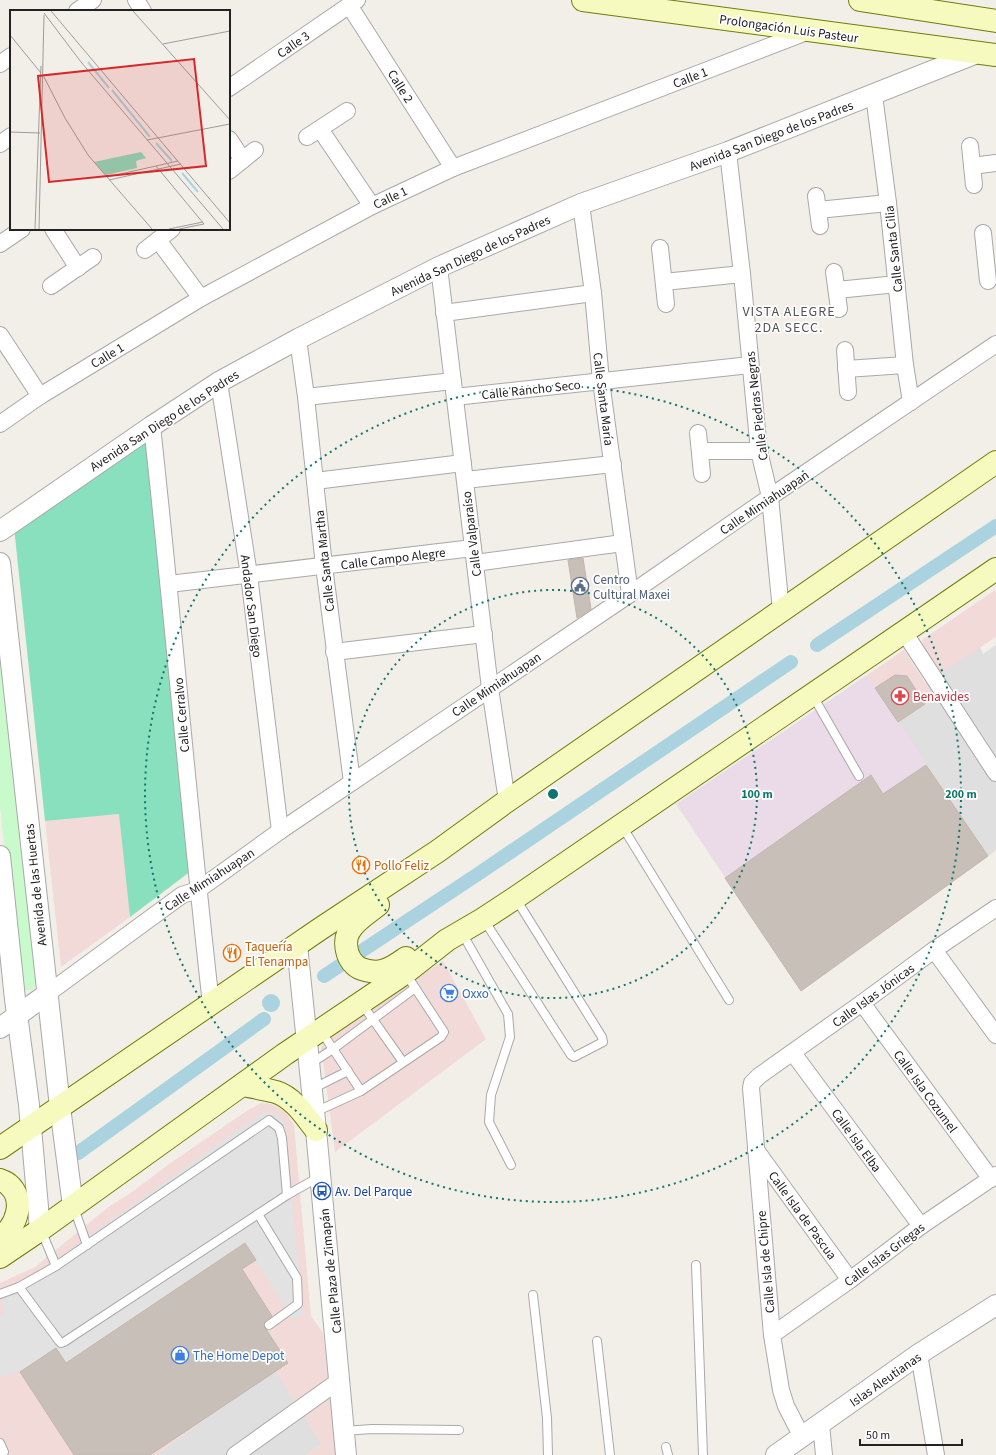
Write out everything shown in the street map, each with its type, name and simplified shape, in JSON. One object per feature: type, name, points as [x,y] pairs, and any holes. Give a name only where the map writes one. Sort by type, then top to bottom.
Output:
[{"type":"main road","name":"Prolongación Luis Pasteur","points":[[583,0],[624,3],[809,31],[987,54]]},
{"type":"main road","points":[[860,0],[996,21]]},
{"type":"main road","points":[[0,1148],[296,945],[438,851],[507,801],[996,462]]},
{"type":"main road","points":[[438,851],[424,868],[356,923],[349,931],[346,939],[351,959],[370,971],[381,972],[391,968],[418,951],[454,936],[483,920],[995,571]]},
{"type":"main road","points":[[0,1257],[242,1085],[314,1036],[367,1012],[410,981],[454,936]]},
{"type":"main road","points":[[242,1085],[277,1092],[289,1099],[315,1121]]},
{"type":"main road","points":[[0,1180],[8,1184],[15,1193],[18,1206],[15,1221],[7,1233],[0,1238]]},
{"type":"street","points":[[78,10],[93,0]]},
{"type":"street","points":[[136,0],[142,10]]},
{"type":"street","name":"Calle 3","points":[[230,87],[353,2]]},
{"type":"street","name":"Calle 2","points":[[353,2],[453,168]]},
{"type":"street","name":"Calle 1","points":[[0,424],[40,396],[201,298],[372,206],[453,168],[809,31]]},
{"type":"street","name":"Avenida San Diego de los Padres","points":[[0,531],[152,426],[219,382],[298,339],[439,267],[581,204],[728,152],[874,95],[987,54]]},
{"type":"street","name":"Calle Santa Cilia","points":[[874,95],[888,203],[905,365],[911,402]]},
{"type":"street","points":[[347,111],[313,133],[372,206]]},
{"type":"street","points":[[0,144],[10,137]]},
{"type":"street","points":[[230,141],[242,160]]},
{"type":"street","points":[[970,146],[974,184]]},
{"type":"street","points":[[230,170],[255,150]]},
{"type":"street","name":"Calle Piedras Negras","points":[[728,152],[742,274],[759,451],[770,497],[781,611]]},
{"type":"street","points":[[972,166],[996,163]]},
{"type":"street","points":[[820,226],[817,203],[888,203]]},
{"type":"street","name":"Calle Santa María","points":[[581,204],[593,293],[601,381],[630,594]]},
{"type":"street","points":[[0,244],[21,230]]},
{"type":"street","points":[[54,230],[78,268]]},
{"type":"street","points":[[145,250],[171,230]]},
{"type":"street","points":[[158,240],[201,298]]},
{"type":"street","points":[[988,242],[988,281]]},
{"type":"street","points":[[660,248],[666,304]]},
{"type":"street","points":[[51,286],[93,258]]},
{"type":"street","name":"Calle Valparaíso","points":[[439,267],[490,688],[507,801]]},
{"type":"street","points":[[834,272],[839,309]]},
{"type":"street","points":[[664,282],[742,274]]},
{"type":"street","points":[[836,290],[897,284]]},
{"type":"street","points":[[444,313],[593,293]]},
{"type":"street","points":[[0,335],[40,396]]},
{"type":"street","name":"Calle Santa Martha","points":[[298,339],[306,397],[334,652],[352,782]]},
{"type":"street","name":"Calle Mimiahuapan","points":[[0,1028],[182,895],[198,890],[280,831],[996,344]]},
{"type":"street","points":[[845,350],[848,392]]},
{"type":"street","name":"Calle Rancho Seco","points":[[455,397],[750,365]]},
{"type":"street","points":[[846,369],[905,365]]},
{"type":"street","points":[[306,397],[453,381]]},
{"type":"street","name":"Andador San Diego","points":[[219,382],[249,574],[280,831]]},
{"type":"street","name":"Calle Cerralvo","points":[[152,426],[169,584],[198,890],[211,1004]]},
{"type":"street","points":[[698,433],[702,474]]},
{"type":"street","points":[[700,451],[759,451]]},
{"type":"street","points":[[315,480],[463,463]]},
{"type":"street","points":[[465,480],[613,464]]},
{"type":"street","name":"Calle Campo Alegre","points":[[169,584],[324,566],[474,556],[623,543]]},
{"type":"street","name":"Avenida de las Huertas","points":[[0,563],[47,994],[73,1206]]},
{"type":"street","points":[[904,632],[996,773]]},
{"type":"street","points":[[334,652],[484,634]]},
{"type":"street","points":[[0,856],[17,1016],[32,1127],[40,1230]]},
{"type":"street","name":"Calle Islas Jónicas","points":[[752,1083],[759,1076],[793,1053],[934,950],[996,908]]},
{"type":"street","name":"Calle Plaza de Zimapán","points":[[296,945],[314,1036],[309,1065],[346,1455]]},
{"type":"street","points":[[934,950],[996,1035]]},
{"type":"street","name":"Calle Isla Cozumel","points":[[862,1003],[993,1177]]},
{"type":"street","name":"Calle Isla Elba","points":[[793,1053],[921,1226]]},
{"type":"street","name":"Calle Isla de Chipre","points":[[752,1083],[751,1088],[755,1150],[772,1335],[781,1390],[786,1406],[802,1437]]},
{"type":"street","name":"Calle Isla de Pascua","points":[[755,1150],[850,1280]]},
{"type":"street","name":"Calle Islas Griegas","points":[[772,1335],[850,1280],[921,1226],[993,1177]]},
{"type":"street","name":"Islas Aleutianas","points":[[776,1455],[919,1354],[996,1305]]},
{"type":"street","points":[[919,1354],[936,1455]]},
{"type":"street","points":[[235,1455],[340,1380]]},
{"type":"street","points":[[821,1424],[824,1455]]},
{"type":"lane","points":[[812,695],[859,776]]},
{"type":"lane","points":[[621,826],[729,1000]]},
{"type":"lane","points":[[483,920],[571,1055],[574,1057],[603,1042],[602,1037],[515,898]]},
{"type":"lane","points":[[454,936],[508,1014],[510,1036],[491,1095],[489,1122],[511,1165]]},
{"type":"lane","points":[[315,1121],[441,1037],[444,1032],[410,981]]},
{"type":"lane","points":[[309,1065],[333,1049],[367,1012],[403,1062]]},
{"type":"lane","points":[[314,1036],[333,1049],[361,1091]]},
{"type":"lane","points":[[312,1089],[348,1071]]},
{"type":"lane","points":[[0,1294],[19,1288],[56,1266],[268,1120],[279,1128],[282,1138],[287,1195]]},
{"type":"lane","points":[[19,1288],[59,1341],[61,1343],[64,1342],[287,1195],[320,1177]]},
{"type":"lane","points":[[73,1206],[87,1245]]},
{"type":"lane","points":[[258,1214],[297,1278],[298,1304],[269,1325]]},
{"type":"lane","points":[[40,1230],[56,1266]]},
{"type":"lane","points":[[696,1265],[703,1455]]},
{"type":"lane","points":[[533,1294],[547,1418],[548,1455]]},
{"type":"lane","points":[[597,1341],[610,1455]]},
{"type":"lane","points":[[344,1431],[372,1429],[460,1430]]},
{"type":"lane","points":[[0,1443],[3,1453]]},
{"type":"shaded area","points":[[995,590],[996,637],[941,673],[925,649],[922,640]]},
{"type":"shaded area","points":[[996,645],[996,850],[988,856],[898,722],[935,698],[925,683],[980,647],[983,654]]},
{"type":"shaded area","points":[[904,650],[935,698],[898,722],[867,675]]},
{"type":"shaded area","points":[[867,675],[988,856],[801,991],[676,804]]},
{"type":"shaded area","points":[[120,814],[130,917],[61,967],[45,821]]},
{"type":"shaded area","points":[[443,961],[486,1039],[335,1152],[321,1046],[337,1030]]},
{"type":"shaded area","points":[[261,1103],[271,1104],[285,1111],[294,1125],[311,1316],[323,1333],[337,1455],[306,1455],[322,1444],[274,1369],[156,1455],[0,1455],[0,1283],[35,1267],[107,1208],[248,1110]]},
{"type":"shaded area","points":[[264,1111],[275,1114],[281,1118],[285,1125],[303,1315],[292,1319],[245,1243],[66,1363],[56,1348],[19,1372],[0,1377],[0,1317],[5,1313],[2,1302],[19,1282],[58,1258]]},
{"type":"shaded area","points":[[274,1368],[322,1444],[306,1455],[156,1455]]},
{"type":"green space","points":[[148,435],[191,871],[130,917],[119,814],[45,821],[14,527]]},
{"type":"green space","points":[[0,598],[38,981],[32,990],[24,990],[17,963],[0,807]]},
{"type":"water","points":[[271,994],[277,997],[280,1003],[277,1009],[271,1012],[265,1009],[262,1003],[265,997]]},
{"type":"building","name":"Centro Cultural Maxei","points":[[583,558],[591,609],[577,618],[568,560]]},
{"type":"building","name":"Benavides","points":[[895,675],[907,676],[925,704],[898,722],[875,688]]},
{"type":"building","points":[[926,765],[988,856],[801,991],[725,878],[871,775],[883,794]]},
{"type":"building","name":"The Home Depot","points":[[245,1243],[256,1260],[242,1269],[272,1316],[265,1321],[264,1326],[288,1363],[150,1455],[74,1455],[20,1372],[56,1348],[66,1363]]},
{"type":"waterway","points":[[817,645],[996,526]]},
{"type":"waterway","points":[[324,976],[478,874],[791,662]]},
{"type":"waterway","points":[[78,1153],[264,1019]]},
{"type":"place","name":"Centro Cultural Maxei","points":[[580,586]]},
{"type":"place","name":"Benavides","points":[[900,696]]},
{"type":"place","name":"Pollo Feliz","points":[[361,865]]},
{"type":"place","name":"Taquería El Tenampa","points":[[232,953]]},
{"type":"place","name":"Oxxo","points":[[449,993]]},
{"type":"place","name":"Av. Del Parque","points":[[322,1191]]},
{"type":"place","name":"The Home Depot","points":[[180,1355]]},
{"type":"district","name":"VISTA ALEGRE 2DA SECC.","points":[[789,320]]}]
